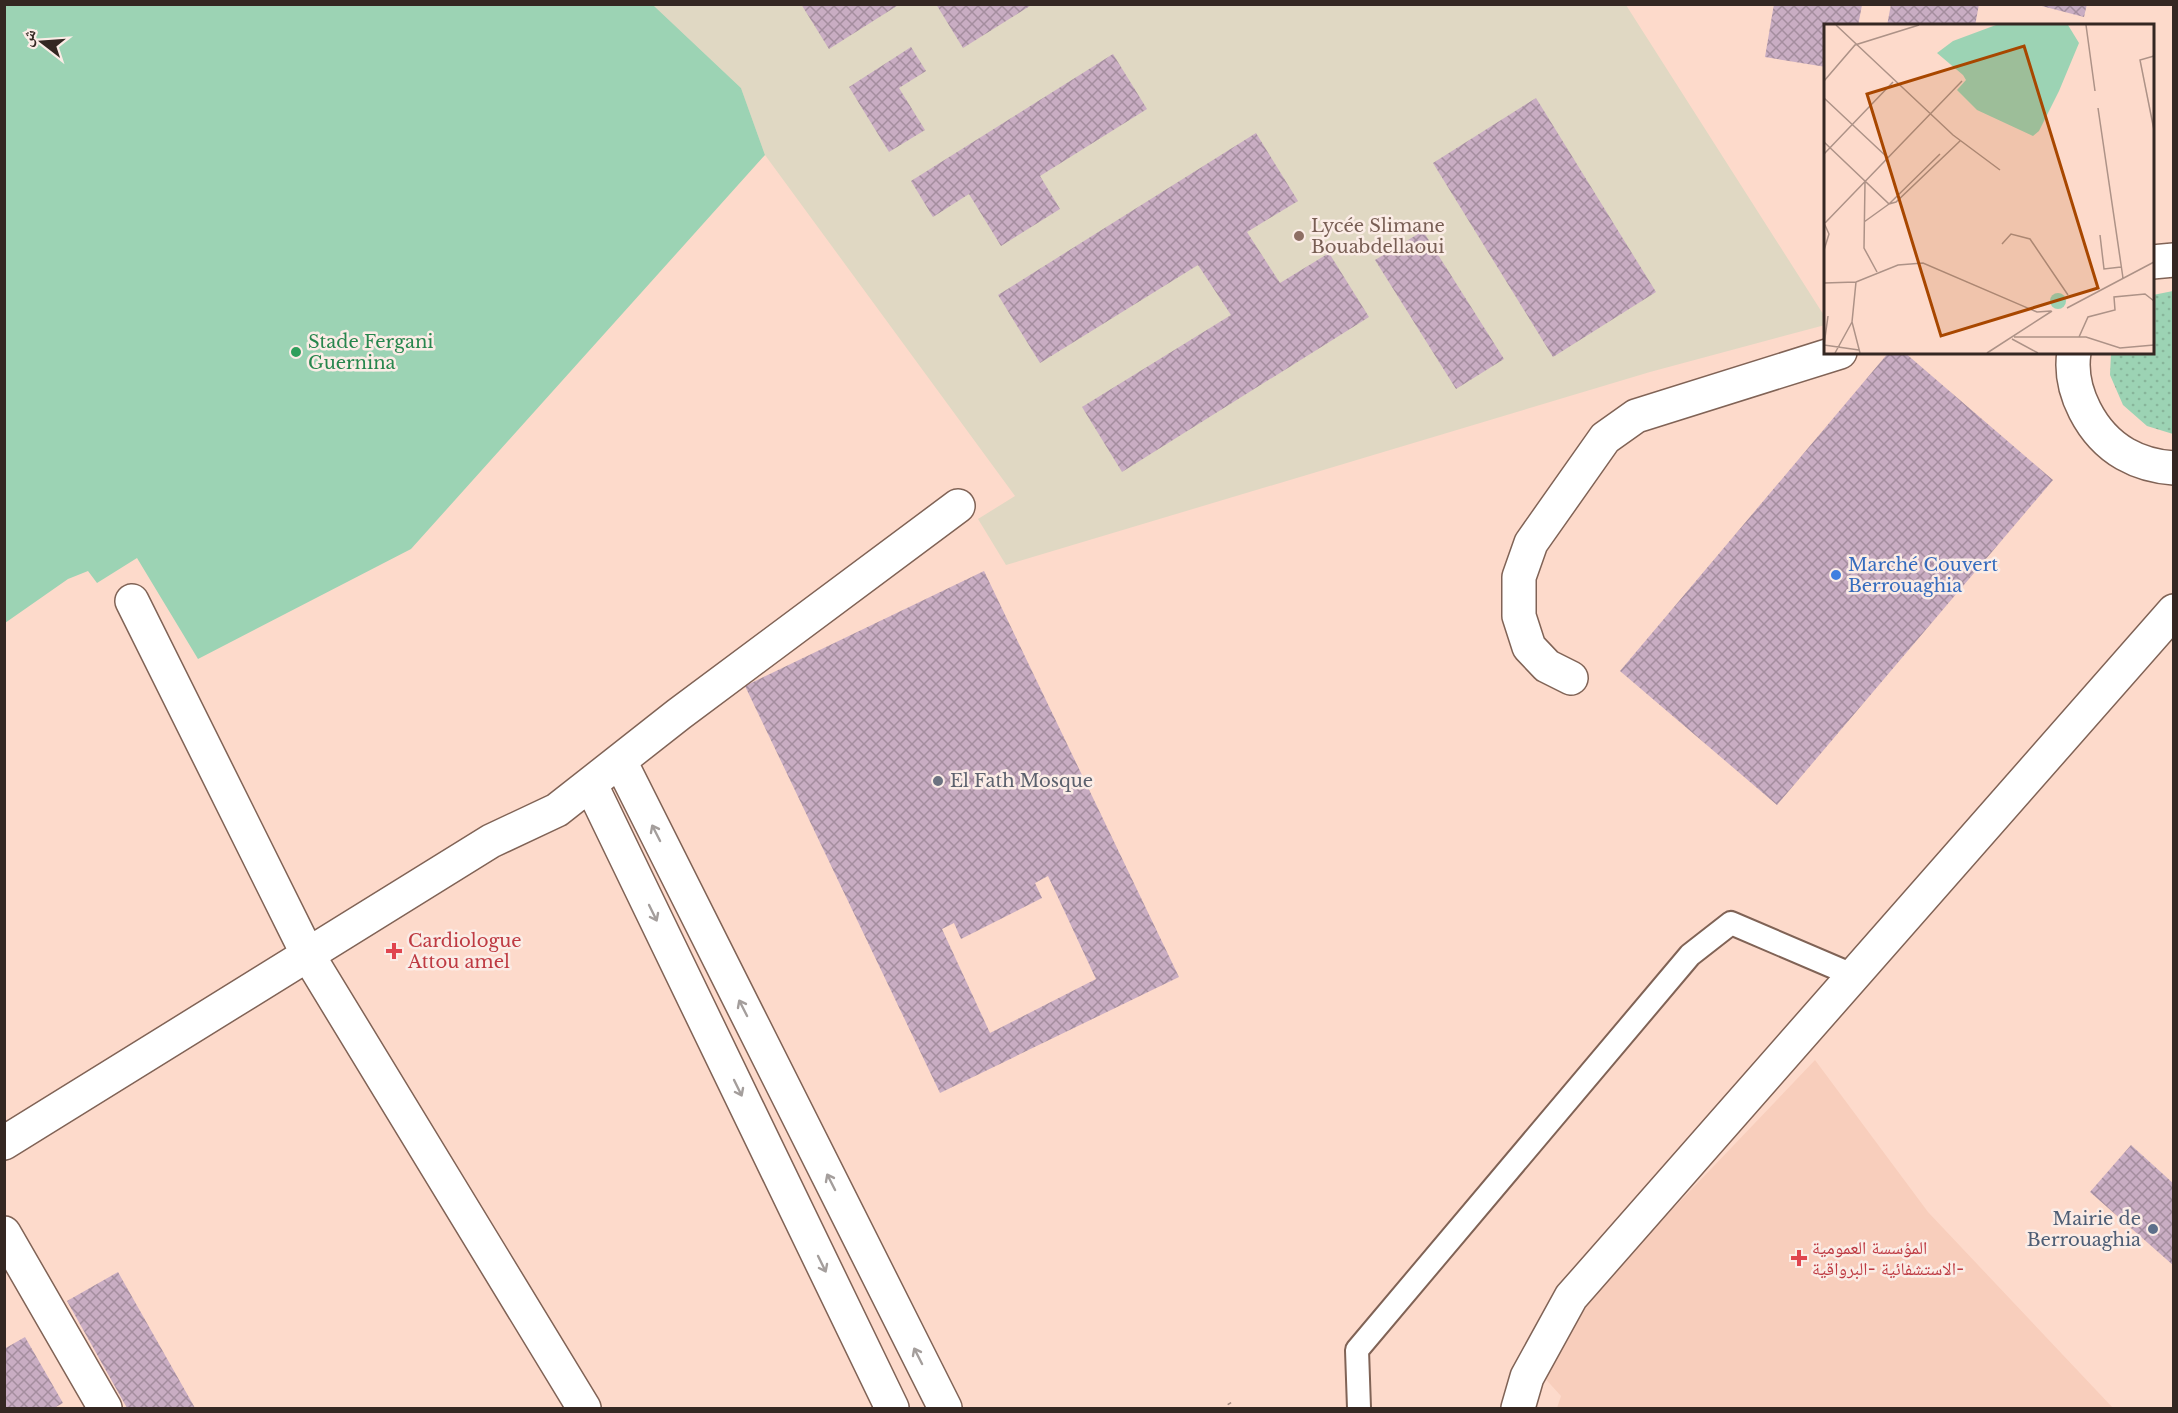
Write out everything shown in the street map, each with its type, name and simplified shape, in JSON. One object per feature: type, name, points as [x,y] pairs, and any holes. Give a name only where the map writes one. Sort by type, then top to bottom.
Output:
[{"type":"street","points":[[1571,678],[1547,666],[1529,647],[1519,616],[1519,578],[1531,543],[1605,438],[1636,416],[1834,354]]},
{"type":"street","points":[[2074,354],[2073,364],[2079,399],[2097,431],[2125,454],[2159,467],[2174,468]]},
{"type":"street","points":[[4,1143],[491,841],[557,810],[958,506]]},
{"type":"street","points":[[132,600],[308,955],[576,1406]]},
{"type":"street","points":[[1518,1408],[1527,1377],[1571,1297],[2174,611]]},
{"type":"street","points":[[620,761],[945,1408]]},
{"type":"street","points":[[591,784],[892,1408]]},
{"type":"street","points":[[4,1233],[105,1408]]},
{"type":"lane","points":[[1359,1408],[1357,1350],[1690,955],[1731,923],[1855,976]]},
{"type":"path","points":[[1229,1403],[1232,1408]]},
{"type":"shaded area","name":"Lycée Slimane Bouabdellaoui","points":[[653,5],[1626,5],[1824,315],[1824,325],[1650,372],[1006,565],[978,519],[1015,496],[765,155],[741,88]]},
{"type":"shaded area","name":"المؤسسة العمومية الاستشفائية -البرواقية-","points":[[1815,1060],[1928,1212],[2113,1408],[1557,1408],[1561,1396],[1541,1374],[1582,1304]]},
{"type":"green space","name":"Stade Fergani Guernina","points":[[5,4],[653,5],[741,88],[765,155],[411,549],[198,659],[137,558],[97,583],[88,571],[68,579],[5,623]]},
{"type":"green space","points":[[2174,291],[2173,434],[2147,426],[2123,405],[2110,375],[2111,354],[2154,354],[2154,295]]},
{"type":"building","points":[[801,4],[900,4],[829,49]]},
{"type":"building","points":[[936,4],[1033,4],[963,48]]},
{"type":"building","points":[[1774,4],[1862,5],[1858,24],[1824,24],[1824,67],[1765,57]]},
{"type":"building","points":[[1891,4],[1979,4],[1975,24],[1887,24]]},
{"type":"building","points":[[2034,4],[2087,4],[2084,17]]},
{"type":"building","points":[[911,47],[926,71],[899,88],[925,130],[889,152],[849,87]]},
{"type":"building","points":[[1113,54],[1147,109],[1040,176],[1060,209],[1001,246],[969,194],[933,217],[911,181]]},
{"type":"building","points":[[1536,98],[1656,292],[1553,357],[1433,163]]},
{"type":"building","points":[[1256,133],[1298,201],[1247,232],[1280,283],[1329,253],[1369,317],[1122,472],[1082,407],[1231,315],[1198,265],[1040,363],[998,295]]},
{"type":"building","points":[[1423,231],[1504,359],[1456,389],[1375,260]]},
{"type":"building","name":"Marché Couvert Berrouaghia","points":[[1887,354],[1906,354],[2053,480],[1777,805],[1620,671]]},
{"type":"building","name":"El Fath Mosque","points":[[984,571],[1179,977],[940,1093],[745,686]],"holes":[[[1048,876],[1096,979],[990,1033],[942,929],[954,923],[961,939],[1042,898],[1035,883]]]},
{"type":"building","name":"Mairie de Berrouaghia","points":[[2131,1145],[2174,1184],[2174,1266],[2090,1192]]},
{"type":"building","points":[[118,1272],[195,1408],[127,1408],[67,1301]]},
{"type":"building","points":[[25,1337],[63,1403],[54,1408],[4,1408],[4,1349]]},
{"type":"place","name":"Lycée Slimane Bouabdellaoui","points":[[1299,236]]},
{"type":"place","name":"Stade Fergani Guernina","points":[[296,352]]},
{"type":"place","name":"Marché Couvert Berrouaghia","points":[[1836,575]]},
{"type":"place","name":"El Fath Mosque","points":[[938,781]]},
{"type":"place","name":"Cardiologue Attou amel","points":[[394,951]]},
{"type":"place","name":"Mairie de Berrouaghia","points":[[2153,1229]]},
{"type":"place","name":"المؤسسة العمومية الاستشفائية -البرواقية-","points":[[1799,1258]]}]
